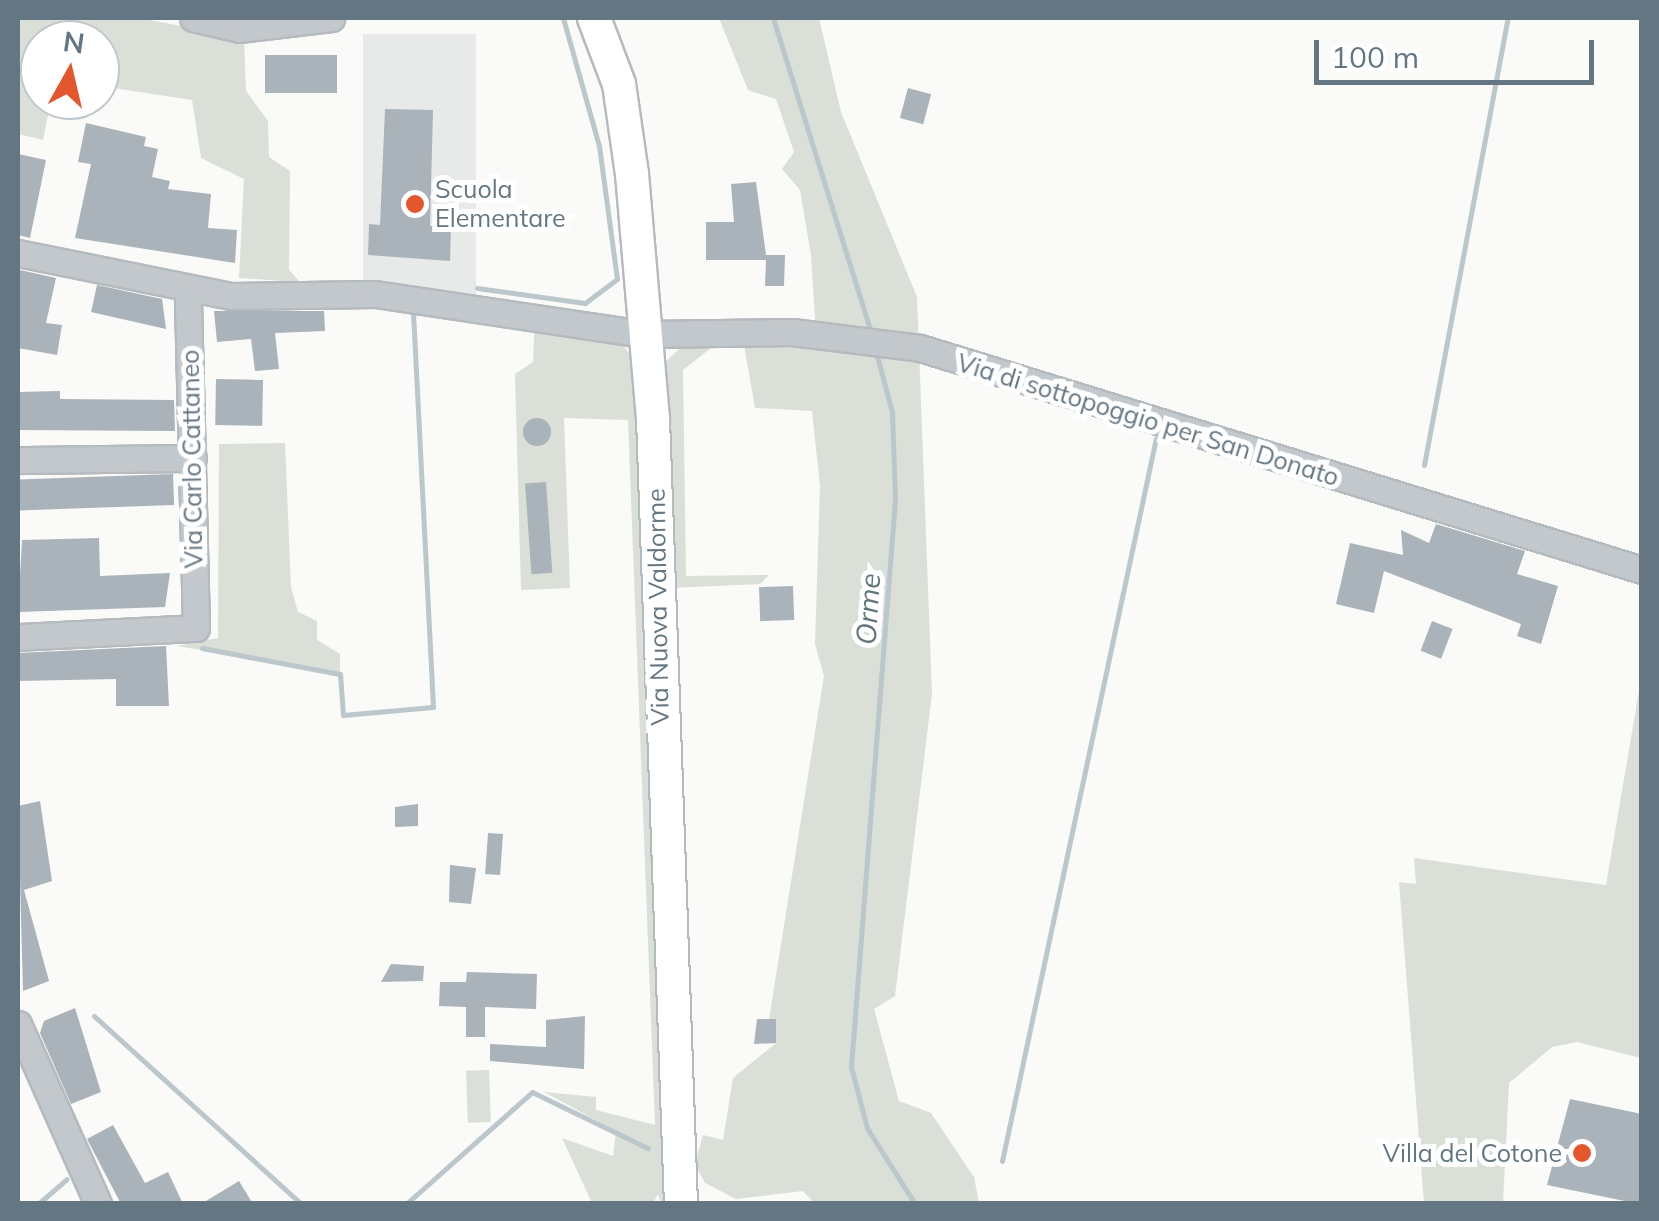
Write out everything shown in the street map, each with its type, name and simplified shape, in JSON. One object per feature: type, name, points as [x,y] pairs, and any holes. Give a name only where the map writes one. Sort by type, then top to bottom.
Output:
[{"type":"main road","name":"Via Nuova Valdorme","points":[[594,18],[619,84],[644,334],[682,1204]]},
{"type":"street","points":[[193,18],[242,23],[331,18]]},
{"type":"street","points":[[18,253],[188,291],[456,301],[644,334]]},
{"type":"street","name":"Via Carlo Cattaneo","points":[[18,636],[196,628],[188,291]]},
{"type":"street","name":"Via di sottopoggio per San Donato","points":[[644,334],[832,334],[920,348],[1642,570]]},
{"type":"street","points":[[18,460],[193,458]]},
{"type":"street","points":[[18,1024],[98,1204]]},
{"type":"shaded area","points":[[18,18],[139,18],[244,38],[246,91],[268,121],[269,157],[290,171],[289,270],[300,282],[239,278],[244,179],[201,158],[192,100],[120,89],[120,20],[20,20],[20,120],[47,120],[43,140],[18,134]]},
{"type":"shaded area","points":[[719,18],[819,18],[841,112],[917,297],[932,694],[895,996],[874,1009],[899,1101],[931,1113],[974,1177],[979,1203],[814,1203],[803,1191],[736,1199],[705,1183],[695,1164],[703,1135],[723,1140],[733,1078],[776,1043],[769,1019],[824,676],[815,644],[820,486],[812,411],[755,408],[744,345],[816,334],[811,255],[800,190],[782,169],[794,152],[776,99],[748,90]]},
{"type":"shaded area","name":"Scuola Elementare","points":[[363,34],[476,34],[476,297],[363,297]]},
{"type":"shaded area","points":[[535,316],[614,336],[634,358],[681,1203],[661,1203],[658,1194],[653,1203],[592,1203],[562,1138],[613,1156],[616,1131],[544,1092],[596,1097],[596,1110],[655,1125],[628,420],[564,418],[570,588],[521,590],[515,374],[533,362]]},
{"type":"shaded area","points":[[690,340],[710,340],[711,348],[683,370],[686,576],[769,575],[760,584],[670,588],[663,377],[666,361]]},
{"type":"shaded area","points":[[285,443],[291,587],[298,612],[317,621],[317,640],[340,654],[340,674],[177,646],[218,638],[219,444]]},
{"type":"shaded area","points":[[1641,679],[1641,1058],[1577,1042],[1552,1047],[1509,1083],[1503,1203],[1424,1203],[1399,882],[1416,884],[1414,858],[1606,885]]},
{"type":"shaded area","points":[[489,1070],[491,1122],[468,1123],[466,1071]]},
{"type":"building","points":[[265,55],[337,55],[337,93],[265,93]]},
{"type":"building","points":[[908,88],[931,94],[923,124],[900,118]]},
{"type":"building","points":[[385,109],[433,110],[430,226],[451,227],[450,261],[368,255],[369,224],[380,225]]},
{"type":"building","points":[[86,123],[146,137],[144,146],[158,149],[152,177],[170,181],[168,189],[211,194],[208,228],[237,230],[235,263],[75,238],[91,164],[78,162]]},
{"type":"building","points":[[18,154],[46,160],[30,238],[18,235]]},
{"type":"building","points":[[756,182],[766,255],[785,255],[784,286],[765,286],[766,260],[706,260],[706,222],[734,222],[731,184]]},
{"type":"building","points":[[20,270],[56,278],[46,323],[62,325],[57,355],[18,348]]},
{"type":"building","points":[[97,285],[162,299],[166,329],[91,312]]},
{"type":"building","points":[[214,311],[324,311],[325,331],[275,333],[279,369],[255,371],[251,339],[217,342]]},
{"type":"building","points":[[216,379],[263,380],[262,426],[215,425]]},
{"type":"building","points":[[60,391],[60,399],[174,400],[175,431],[18,430],[18,392]]},
{"type":"building","points":[[537,418],[547,422],[551,432],[547,442],[537,446],[527,442],[523,432],[527,422]]},
{"type":"building","points":[[173,474],[174,505],[19,510],[18,479]]},
{"type":"building","points":[[546,482],[552,573],[531,574],[525,483]]},
{"type":"building","points":[[1436,524],[1525,551],[1517,574],[1558,586],[1541,644],[1517,636],[1521,624],[1384,571],[1374,613],[1336,604],[1350,543],[1403,555],[1401,530],[1429,543]]},
{"type":"building","points":[[99,538],[100,576],[170,573],[165,607],[18,612],[22,540]]},
{"type":"building","points":[[793,586],[794,620],[760,621],[759,587]]},
{"type":"building","points":[[1432,621],[1453,629],[1441,659],[1421,651]]},
{"type":"building","points":[[166,646],[169,706],[116,706],[116,679],[18,681],[18,653]]},
{"type":"building","points":[[40,801],[52,881],[24,890],[49,981],[23,991],[18,806]]},
{"type":"building","points":[[418,804],[418,826],[395,827],[395,807]]},
{"type":"building","points":[[488,833],[503,834],[500,875],[485,874]]},
{"type":"building","points":[[450,865],[476,868],[471,904],[449,902]]},
{"type":"building","points":[[391,964],[424,966],[423,981],[381,982]]},
{"type":"building","points":[[467,972],[537,974],[536,1009],[485,1007],[485,1037],[466,1037],[466,1007],[439,1006],[440,982],[466,982]]},
{"type":"building","points":[[75,1008],[101,1092],[71,1104],[40,1033],[44,1021]]},
{"type":"building","points":[[585,1016],[584,1069],[490,1061],[490,1044],[546,1047],[546,1020]]},
{"type":"building","points":[[757,1019],[776,1019],[776,1043],[754,1044]]},
{"type":"building","name":"Villa del Cotone","points":[[1570,1099],[1642,1114],[1639,1204],[1547,1185]]},
{"type":"building","points":[[113,1125],[145,1183],[168,1172],[183,1204],[121,1204],[87,1139]]},
{"type":"building","points":[[239,1181],[253,1204],[201,1204]]},
{"type":"waterway","points":[[477,288],[585,303],[617,279],[599,146],[563,18]]},
{"type":"waterway","name":"Orme","points":[[773,18],[871,332]]},
{"type":"waterway","points":[[1424,465],[1508,18]]},
{"type":"waterway","points":[[202,648],[340,674],[343,715],[433,707],[413,313]]},
{"type":"waterway","name":"Orme","points":[[876,352],[892,412],[895,499],[851,1067],[867,1128],[915,1204]]},
{"type":"waterway","points":[[1002,1161],[1156,438]]},
{"type":"waterway","points":[[94,1016],[301,1204]]},
{"type":"waterway","points":[[406,1204],[532,1092],[648,1148]]},
{"type":"waterway","points":[[38,1204],[67,1179]]},
{"type":"place","name":"Scuola Elementare","points":[[415,204]]},
{"type":"place","name":"Villa del Cotone","points":[[1582,1153]]}]
